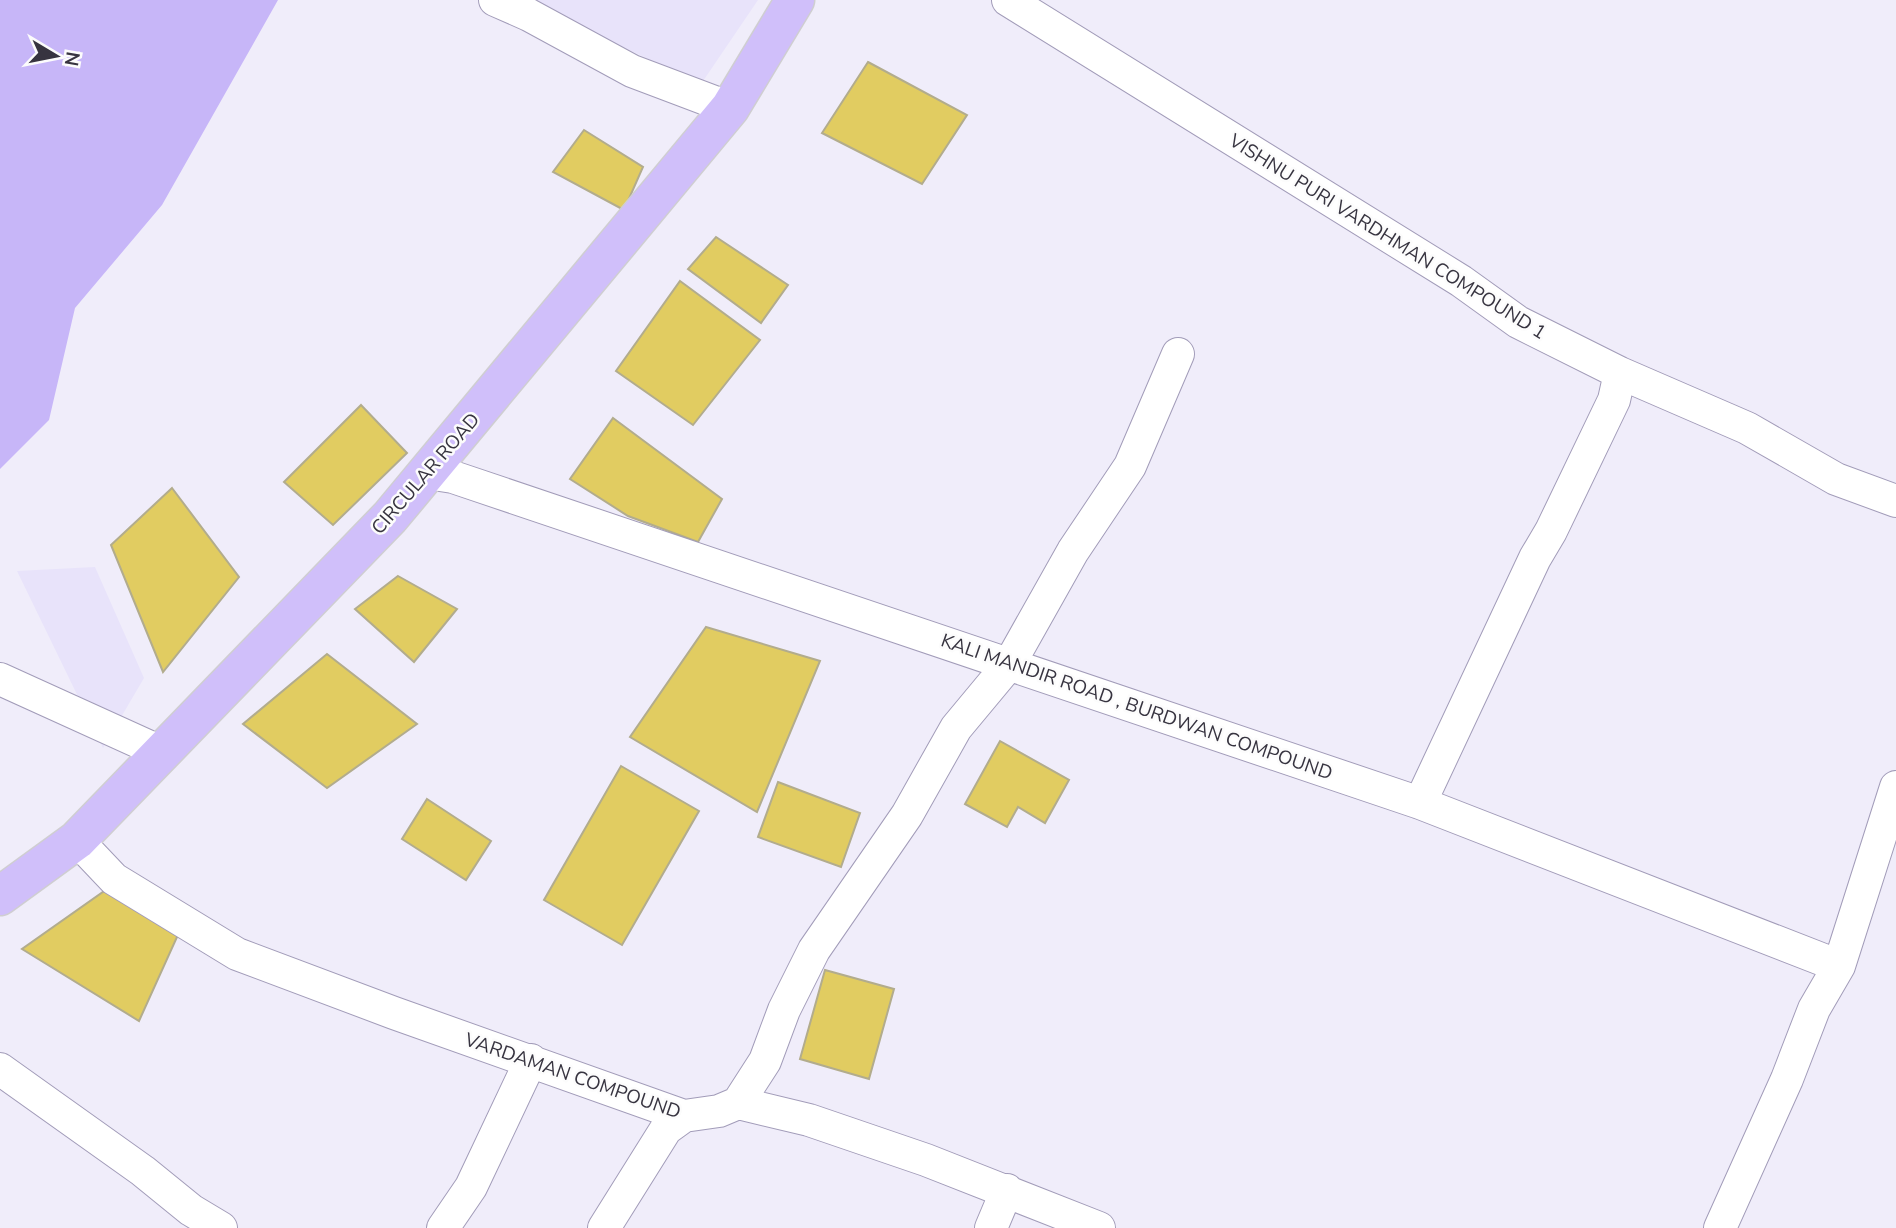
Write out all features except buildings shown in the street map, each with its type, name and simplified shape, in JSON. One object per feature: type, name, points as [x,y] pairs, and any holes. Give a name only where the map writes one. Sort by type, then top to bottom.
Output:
[{"type":"main road","name":"CIRCULAR ROAD","points":[[0,897],[77,840],[390,517],[730,108],[795,0]]},
{"type":"street","points":[[495,0],[529,15],[632,71],[730,108]]},
{"type":"street","name":"VISHNU PURI VARDHMAN COMPOUND 1","points":[[1008,0],[1461,281],[1518,322],[1620,373],[1747,428],[1836,479],[1896,501]]},
{"type":"street","points":[[1099,1228],[926,1160],[809,1120],[738,1103],[765,1061],[784,1010],[814,950],[907,815],[956,728],[1010,663],[1073,551],[1130,466],[1178,354]]},
{"type":"street","points":[[1420,803],[1535,558],[1551,531],[1614,400],[1620,373]]},
{"type":"street","name":"KALI MANDIR ROAD , BURDWAN COMPOUND","points":[[427,473],[453,477],[1420,803],[1839,966]]},
{"type":"street","points":[[0,679],[163,753]]},
{"type":"street","points":[[1720,1228],[1787,1079],[1814,1009],[1839,966],[1896,787]]},
{"type":"street","name":"VARDAMAN COMPOUND","points":[[77,840],[114,879],[237,954],[684,1116],[719,1111],[738,1103]]},
{"type":"street","points":[[443,1228],[471,1187],[531,1060]]},
{"type":"street","points":[[0,1069],[143,1171],[191,1210],[221,1228]]},
{"type":"street","points":[[604,1228],[666,1129],[684,1116]]},
{"type":"street","points":[[991,1228],[1007,1190]]},
{"type":"shaded area","points":[[0,0],[278,0],[162,205],[75,308],[49,420],[0,469]]},
{"type":"shaded area","points":[[524,0],[758,0],[701,84]]},
{"type":"shaded area","points":[[95,567],[144,678],[103,748],[17,571]]}]
